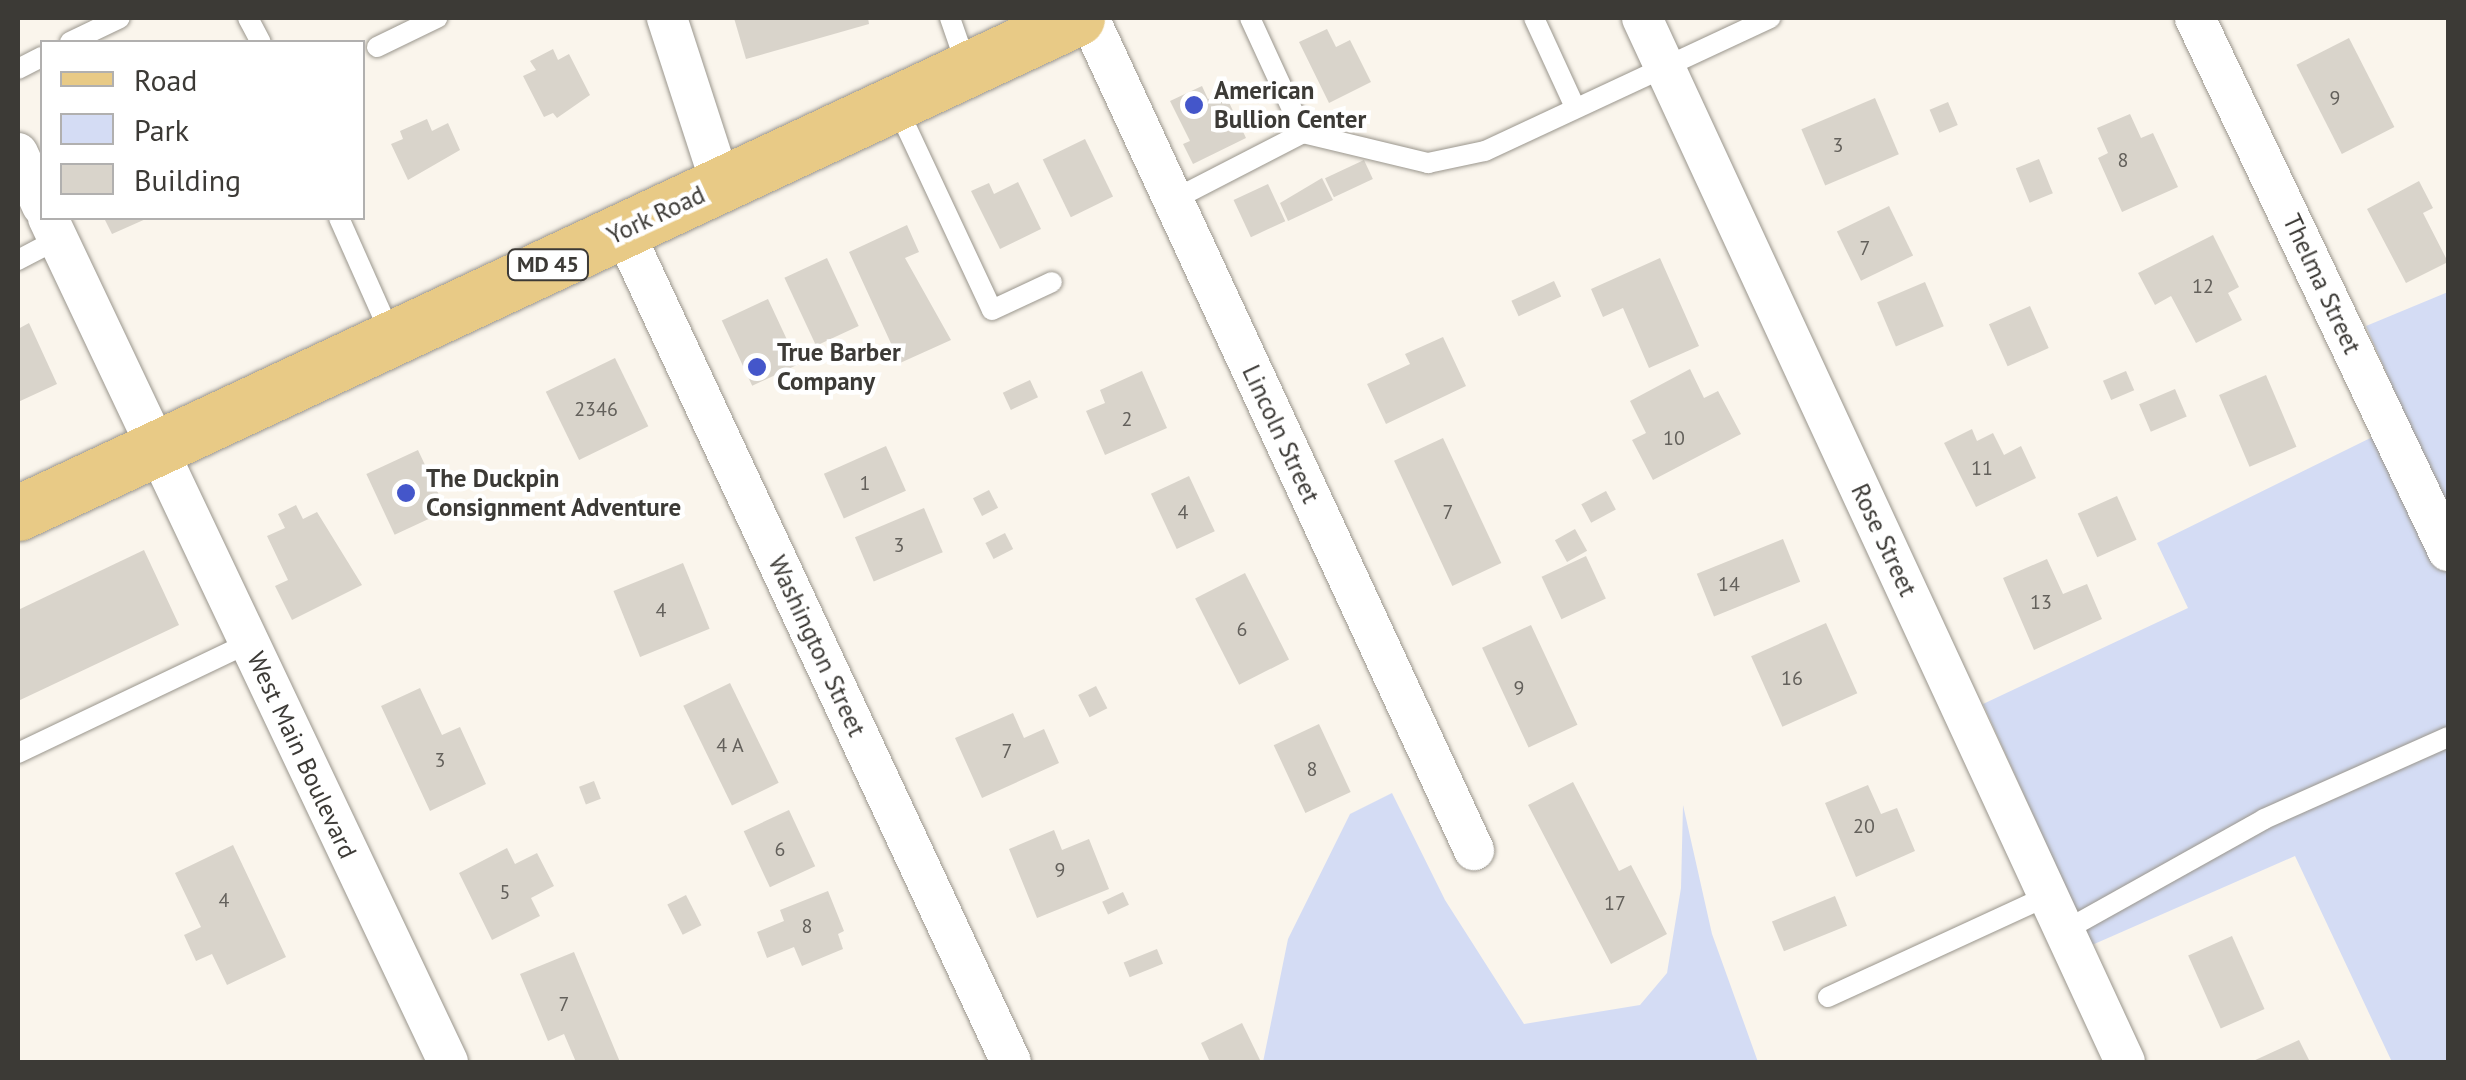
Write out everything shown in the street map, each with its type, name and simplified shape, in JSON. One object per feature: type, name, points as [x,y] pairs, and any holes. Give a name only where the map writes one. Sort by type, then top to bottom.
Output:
[{"type":"main road","name":"York Road","points":[[18,513],[1078,18]]},
{"type":"street","points":[[667,18],[721,184]]},
{"type":"street","name":"Lincoln Street","points":[[1089,18],[1474,850]]},
{"type":"street","name":"Rose Street","points":[[1642,18],[2125,1062]]},
{"type":"street","name":"Thelma Street","points":[[2195,18],[2448,551]]},
{"type":"street","name":"West Main Boulevard","points":[[18,153],[40,200]]},
{"type":"street","name":"West Main Boulevard","points":[[50,221],[448,1062]]},
{"type":"street","name":"Washington Street","points":[[624,230],[1010,1062]]},
{"type":"lane","points":[[74,40],[120,18]]},
{"type":"lane","points":[[248,18],[260,40]]},
{"type":"lane","points":[[378,47],[437,18]]},
{"type":"lane","points":[[950,18],[968,69]]},
{"type":"lane","points":[[1250,18],[1304,133]]},
{"type":"lane","points":[[1534,18],[1575,106]]},
{"type":"lane","points":[[1173,200],[1304,133],[1428,163],[1484,151],[1663,64],[1732,25],[1770,18]]},
{"type":"lane","points":[[18,69],[40,57]]},
{"type":"lane","points":[[895,103],[992,310],[1052,282]]},
{"type":"lane","points":[[340,220],[392,338]]},
{"type":"lane","points":[[18,260],[50,221]]},
{"type":"lane","points":[[18,754],[250,643]]},
{"type":"lane","points":[[1828,996],[2056,913],[2448,737]]},
{"type":"green space","points":[[2448,292],[2448,1062],[2392,1062],[2295,856],[2092,945],[1983,704],[2188,608],[2157,543],[2407,420],[2366,326]]},
{"type":"green space","points":[[1392,793],[1445,900],[1524,1024],[1640,1005],[1667,973],[1681,888],[1683,805],[1712,934],[1758,1062],[1263,1062],[1288,939],[1350,814]]},
{"type":"building","points":[[734,18],[868,18],[869,24],[746,59]]},
{"type":"building","points":[[1327,29],[1336,47],[1350,40],[1371,82],[1329,103],[1299,42]]},
{"type":"building","points":[[2349,38],[2394,127],[2342,154],[2296,65]]},
{"type":"building","points":[[553,49],[558,60],[569,54],[590,95],[557,118],[553,113],[544,117],[523,76],[536,70],[530,61]]},
{"type":"building","points":[[1202,86],[1208,99],[1224,92],[1246,138],[1193,164],[1183,144],[1190,141],[1170,101]]},
{"type":"building","points":[[1875,98],[1899,154],[1825,185],[1801,129]]},
{"type":"building","points":[[1948,102],[1958,125],[1939,133],[1930,110]]},
{"type":"building","points":[[2130,114],[2141,138],[2153,133],[2178,187],[2122,212],[2098,158],[2108,153],[2097,128]]},
{"type":"building","points":[[427,119],[432,131],[448,123],[460,150],[408,180],[391,144],[403,139],[400,131]]},
{"type":"building","points":[[1085,139],[1113,197],[1071,217],[1043,160]]},
{"type":"building","points":[[2039,159],[2053,193],[2030,203],[2016,168]]},
{"type":"building","points":[[1364,160],[1373,179],[1334,197],[1325,178]]},
{"type":"building","points":[[1322,178],[1333,200],[1288,221],[1280,203]]},
{"type":"building","points":[[2419,181],[2433,208],[2423,213],[2448,262],[2406,283],[2367,209]]},
{"type":"building","points":[[1018,182],[1041,229],[1000,249],[971,191],[989,183],[994,194]]},
{"type":"building","points":[[1268,184],[1285,221],[1251,237],[1234,200]]},
{"type":"building","points":[[1889,206],[1913,255],[1861,281],[1837,231]]},
{"type":"building","points":[[105,220],[144,220],[112,234]]},
{"type":"building","points":[[907,225],[919,252],[905,258],[951,340],[900,363],[849,252]]},
{"type":"building","points":[[2213,235],[2239,287],[2228,293],[2242,320],[2196,343],[2171,296],[2155,305],[2138,273]]},
{"type":"building","points":[[827,258],[859,326],[816,346],[784,278]]},
{"type":"building","points":[[1660,258],[1699,346],[1649,368],[1623,308],[1603,317],[1591,289]]},
{"type":"building","points":[[1554,281],[1561,296],[1519,316],[1511,301]]},
{"type":"building","points":[[1925,282],[1944,326],[1896,347],[1877,302]]},
{"type":"building","points":[[768,299],[798,364],[752,386],[722,321]]},
{"type":"building","points":[[2030,306],[2049,348],[2008,366],[1989,324]]},
{"type":"building","points":[[29,323],[57,384],[18,402],[18,329]]},
{"type":"building","points":[[1443,337],[1466,386],[1386,424],[1367,384],[1410,364],[1405,354]]},
{"type":"building","points":[[615,358],[648,426],[579,460],[546,392]]},
{"type":"building","points":[[1690,369],[1704,398],[1718,391],[1741,434],[1653,480],[1632,440],[1646,433],[1630,401]]},
{"type":"building","points":[[1142,371],[1167,428],[1105,455],[1086,411],[1105,403],[1100,390]]},
{"type":"building","points":[[2126,371],[2134,390],[2111,400],[2103,381]]},
{"type":"building","points":[[2266,375],[2296,447],[2250,467],[2219,395]]},
{"type":"building","points":[[1030,380],[1038,397],[1011,410],[1003,393]]},
{"type":"building","points":[[2175,389],[2187,417],[2151,432],[2139,404]]},
{"type":"building","points":[[1972,429],[1977,441],[1993,433],[2004,455],[2021,446],[2036,478],[1976,507],[1944,443]]},
{"type":"building","points":[[1443,438],[1501,563],[1452,586],[1394,461]]},
{"type":"building","points":[[886,446],[906,491],[844,518],[824,474]]},
{"type":"building","name":"The Duckpin Consignment Adventure","points":[[418,450],[446,511],[395,535],[366,474]]},
{"type":"building","points":[[1189,476],[1215,531],[1177,549],[1151,494]]},
{"type":"building","points":[[989,490],[998,508],[982,516],[973,498]]},
{"type":"building","points":[[1606,491],[1616,510],[1591,523],[1581,504]]},
{"type":"building","points":[[2117,496],[2137,540],[2097,557],[2078,513]]},
{"type":"building","points":[[296,505],[303,519],[317,512],[362,585],[292,620],[275,586],[288,580],[267,536],[285,528],[278,514]]},
{"type":"building","points":[[924,508],[943,552],[874,581],[855,537]]},
{"type":"building","points":[[1575,529],[1587,551],[1567,562],[1555,540]]},
{"type":"building","points":[[1005,533],[1013,549],[994,559],[985,543]]},
{"type":"building","points":[[1783,539],[1800,582],[1714,616],[1697,574]]},
{"type":"building","points":[[144,550],[179,625],[18,701],[18,610]]},
{"type":"building","points":[[1586,556],[1606,599],[1561,619],[1542,577]]},
{"type":"building","points":[[2047,559],[2063,594],[2087,584],[2102,619],[2034,650],[2003,578]]},
{"type":"building","points":[[683,563],[710,629],[640,657],[613,591]]},
{"type":"building","points":[[1245,573],[1289,659],[1239,685],[1195,598]]},
{"type":"building","points":[[1826,623],[1857,693],[1782,727],[1751,656]]},
{"type":"building","points":[[1531,625],[1577,725],[1529,748],[1482,648]]},
{"type":"building","points":[[730,683],[779,783],[732,806],[683,706]]},
{"type":"building","points":[[1096,686],[1107,708],[1090,717],[1078,695]]},
{"type":"building","points":[[420,688],[442,735],[460,727],[486,784],[430,811],[381,706]]},
{"type":"building","points":[[1013,713],[1024,738],[1044,729],[1059,763],[982,798],[955,738]]},
{"type":"building","points":[[1319,724],[1351,792],[1305,813],[1274,745]]},
{"type":"building","points":[[594,781],[601,799],[586,804],[579,787]]},
{"type":"building","points":[[1573,782],[1619,871],[1631,865],[1667,934],[1611,964],[1528,805]]},
{"type":"building","points":[[1868,785],[1881,814],[1897,808],[1915,851],[1856,877],[1825,803]]},
{"type":"building","points":[[789,810],[815,866],[770,887],[744,831]]},
{"type":"building","points":[[1054,830],[1062,850],[1089,839],[1109,889],[1037,918],[1009,849]]},
{"type":"building","points":[[233,845],[286,957],[227,985],[212,954],[196,961],[184,935],[201,927],[175,873]]},
{"type":"building","points":[[507,848],[515,864],[537,853],[554,886],[531,898],[540,916],[492,940],[459,873]]},
{"type":"building","points":[[828,891],[844,931],[838,934],[843,949],[802,966],[794,947],[767,958],[757,932],[784,921],[780,910]]},
{"type":"building","points":[[1123,892],[1129,905],[1108,914],[1102,902]]},
{"type":"building","points":[[686,895],[701,925],[683,935],[667,905]]},
{"type":"building","points":[[1835,896],[1847,926],[1784,951],[1772,921]]},
{"type":"building","points":[[2232,936],[2265,1009],[2221,1029],[2188,956]]},
{"type":"building","points":[[1157,949],[1163,964],[1130,977],[1124,962]]},
{"type":"building","points":[[574,952],[620,1062],[576,1062],[564,1034],[548,1041],[520,974]]},
{"type":"building","points":[[1242,1023],[1261,1062],[1210,1062],[1201,1043]]},
{"type":"building","points":[[2299,1040],[2310,1062],[2251,1062]]},
{"type":"place","name":"American Bullion Center","points":[[1194,105]]},
{"type":"place","name":"True Barber Company","points":[[757,367]]},
{"type":"place","name":"The Duckpin Consignment Adventure","points":[[406,493]]}]
